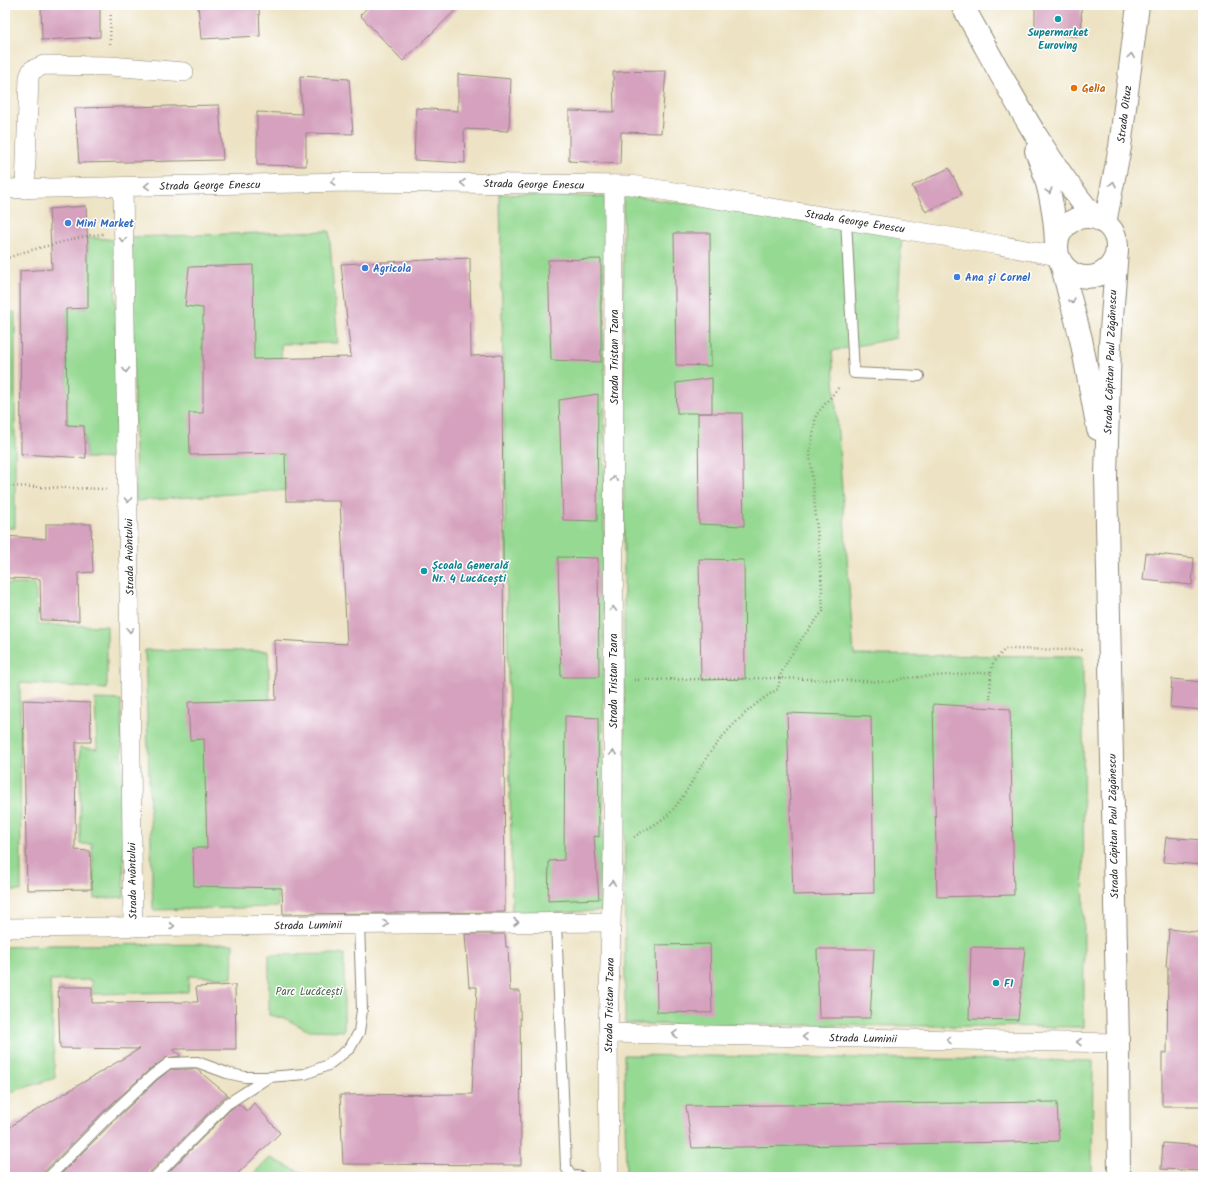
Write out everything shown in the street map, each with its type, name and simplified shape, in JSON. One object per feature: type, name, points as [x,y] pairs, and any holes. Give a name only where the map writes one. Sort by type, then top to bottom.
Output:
[{"type":"main road","name":"Strada Căpitan Paul Zăgănescu","points":[[962,5],[1016,102],[1060,174],[1099,220],[1112,230],[1116,240],[1117,250],[1110,344],[1106,475],[1120,1177]]},
{"type":"main road","name":"Strada Oituz","points":[[1099,220],[1120,147],[1138,5]]},
{"type":"main road","name":"Strada Căpitan Paul Zăgănescu","points":[[1016,102],[1038,156],[1052,201],[1058,255],[1074,309],[1086,361],[1106,475]]},
{"type":"main road","points":[[1058,255],[1060,233],[1068,223],[1076,218],[1084,216],[1099,220]]},
{"type":"main road","name":"Strada Căpitan Paul Zăgănescu","points":[[1058,255],[1067,270],[1075,275],[1094,277],[1110,267],[1115,259],[1117,250]]},
{"type":"street","points":[[25,189],[29,77],[32,70],[44,65],[110,66],[184,72]]},
{"type":"street","name":"Strada George Enescu","points":[[5,189],[348,182],[631,185],[1058,255]]},
{"type":"street","name":"Strada Tristan Tzara","points":[[609,1177],[608,1033],[613,852],[614,185]]},
{"type":"street","name":"Strada Avântului","points":[[123,187],[133,927]]},
{"type":"street","name":"Strada Luminii","points":[[5,928],[610,922]]},
{"type":"street","name":"Strada Luminii","points":[[608,1033],[1118,1043]]},
{"type":"lane","points":[[846,220],[854,373],[920,376]]},
{"type":"lane","points":[[556,922],[566,1167],[571,1175],[581,1177]]},
{"type":"lane","points":[[50,1177],[112,1113],[153,1075],[169,1063],[197,1062],[227,1073],[245,1077],[306,1074],[328,1065],[350,1048],[359,1032],[362,1010],[359,924]]},
{"type":"lane","points":[[155,1177],[227,1104],[269,1077]]},
{"type":"path","points":[[110,66],[111,5]]},
{"type":"path","points":[[5,259],[24,252],[90,235],[123,232]]},
{"type":"path","points":[[613,852],[669,814],[683,796],[710,754],[737,721],[763,698],[778,689],[781,673],[798,644],[823,611],[822,572],[810,454],[816,415],[839,387]]},
{"type":"path","points":[[5,486],[128,489]]},
{"type":"path","points":[[990,702],[990,672],[993,663],[1005,649],[1085,650]]},
{"type":"path","points":[[613,680],[780,678],[891,682],[904,678],[990,672]]},
{"type":"green space","points":[[500,194],[605,197],[603,911],[512,914]]},
{"type":"green space","points":[[623,195],[902,234],[896,338],[832,351],[854,655],[1083,656],[1084,1027],[625,1024]]},
{"type":"green space","points":[[329,231],[338,343],[281,344],[286,490],[136,501],[131,237]]},
{"type":"green space","points":[[88,237],[115,240],[117,459],[86,458],[84,426],[67,425],[66,309],[87,308]]},
{"type":"green space","points":[[15,312],[15,528],[5,528],[5,313]]},
{"type":"green space","points":[[5,584],[35,584],[38,625],[107,626],[107,689],[20,683],[21,891],[5,891]]},
{"type":"green space","points":[[145,650],[268,651],[278,907],[153,910]]},
{"type":"green space","points":[[95,699],[121,700],[124,897],[95,899],[92,844],[80,844],[80,747],[97,749]]},
{"type":"green space","points":[[233,944],[232,978],[189,976],[188,992],[92,994],[91,980],[50,981],[55,1078],[5,1094],[5,947],[48,945]]},
{"type":"green space","name":"Parc Lucăcești","points":[[344,954],[344,1031],[307,1030],[286,1019],[269,1015],[269,955]]},
{"type":"green space","points":[[624,1055],[1093,1061],[1092,1177],[626,1177]]},
{"type":"green space","points":[[270,1158],[311,1177],[250,1177]]},
{"type":"building","points":[[41,5],[100,5],[100,37],[42,40]]},
{"type":"building","points":[[198,5],[259,5],[260,36],[201,39]]},
{"type":"building","points":[[370,5],[461,5],[403,61],[360,15]]},
{"type":"building","name":"Supermarket Euroving","points":[[1035,5],[1081,5],[1082,37],[1035,34]]},
{"type":"building","points":[[666,71],[661,133],[621,132],[620,164],[569,161],[569,111],[614,112],[613,72]]},
{"type":"building","points":[[458,74],[511,79],[509,131],[464,129],[465,163],[414,160],[416,108],[458,111]]},
{"type":"building","points":[[300,76],[349,79],[353,134],[306,133],[306,166],[257,165],[257,112],[302,114]]},
{"type":"building","points":[[219,105],[223,160],[79,163],[75,108]]},
{"type":"building","points":[[949,168],[962,194],[926,212],[912,186]]},
{"type":"building","points":[[86,206],[88,308],[66,309],[67,425],[84,426],[86,458],[21,454],[20,271],[52,269],[49,209]]},
{"type":"building","points":[[674,233],[710,233],[711,366],[676,365]]},
{"type":"building","name":"Școala Generală Nr. 4 Lucăcești","points":[[470,258],[471,356],[502,355],[505,912],[283,914],[282,888],[194,886],[193,848],[207,848],[204,739],[190,740],[188,702],[276,700],[274,640],[347,644],[340,501],[286,501],[285,453],[190,455],[189,413],[203,413],[203,308],[185,306],[189,267],[253,265],[254,359],[351,357],[341,264]]},
{"type":"building","points":[[601,259],[601,362],[551,360],[548,260]]},
{"type":"building","points":[[712,378],[712,413],[677,413],[676,383]]},
{"type":"building","points":[[598,394],[597,521],[563,520],[559,400]]},
{"type":"building","points":[[698,413],[742,413],[744,526],[699,524]]},
{"type":"building","points":[[46,524],[91,524],[93,572],[78,573],[79,621],[41,620],[40,579],[6,578],[5,536],[46,539]]},
{"type":"building","points":[[1146,553],[1194,558],[1192,585],[1143,580]]},
{"type":"building","points":[[558,557],[598,558],[599,677],[561,677]]},
{"type":"building","points":[[699,559],[744,560],[745,679],[701,680]]},
{"type":"building","points":[[1172,679],[1203,682],[1203,710],[1170,707]]},
{"type":"building","points":[[23,700],[90,703],[91,742],[76,742],[75,850],[90,851],[92,889],[27,890]]},
{"type":"building","points":[[933,704],[1010,709],[1014,895],[937,897]]},
{"type":"building","points":[[787,713],[871,716],[874,893],[793,895]]},
{"type":"building","points":[[565,716],[598,718],[599,837],[594,836],[599,899],[548,901],[549,861],[564,860]]},
{"type":"building","points":[[1166,837],[1203,840],[1203,865],[1163,862]]},
{"type":"building","points":[[1169,929],[1203,933],[1203,1106],[1162,1106],[1162,1053],[1167,1053],[1168,967],[1166,967]]},
{"type":"building","points":[[465,934],[505,934],[506,947],[508,947],[510,991],[520,991],[521,1165],[343,1164],[340,1095],[472,1094],[477,987],[469,987]]},
{"type":"building","points":[[710,944],[712,1013],[657,1012],[656,945]]},
{"type":"building","name":"F1","points":[[971,947],[1025,948],[1018,1020],[969,1019]]},
{"type":"building","points":[[817,949],[874,949],[870,1018],[819,1018]]},
{"type":"building","points":[[235,985],[236,1049],[172,1049],[181,1056],[166,1058],[149,1070],[103,1112],[44,1172],[43,1177],[5,1177],[5,1133],[15,1123],[139,1049],[60,1048],[58,987],[92,987],[92,1003],[198,1002],[196,987]]},
{"type":"building","points":[[171,1069],[196,1069],[228,1095],[222,1099],[150,1172],[149,1177],[58,1177],[113,1122],[157,1080]]},
{"type":"building","points":[[1057,1102],[1059,1141],[692,1148],[686,1106]]},
{"type":"building","points":[[254,1103],[280,1133],[234,1177],[164,1177],[231,1109],[239,1104],[247,1111]]},
{"type":"building","points":[[1163,1143],[1203,1146],[1203,1171],[1161,1169]]},
{"type":"place","name":"Supermarket Euroving","points":[[1058,19]]},
{"type":"place","name":"Gelia","points":[[1074,88]]},
{"type":"place","name":"Mini Market","points":[[68,223]]},
{"type":"place","name":"Agricola","points":[[365,268]]},
{"type":"place","name":"Ana și Cornel","points":[[957,277]]},
{"type":"place","name":"Școala Generală Nr. 4 Lucăcești","points":[[424,571]]},
{"type":"place","name":"F1","points":[[996,983]]}]
